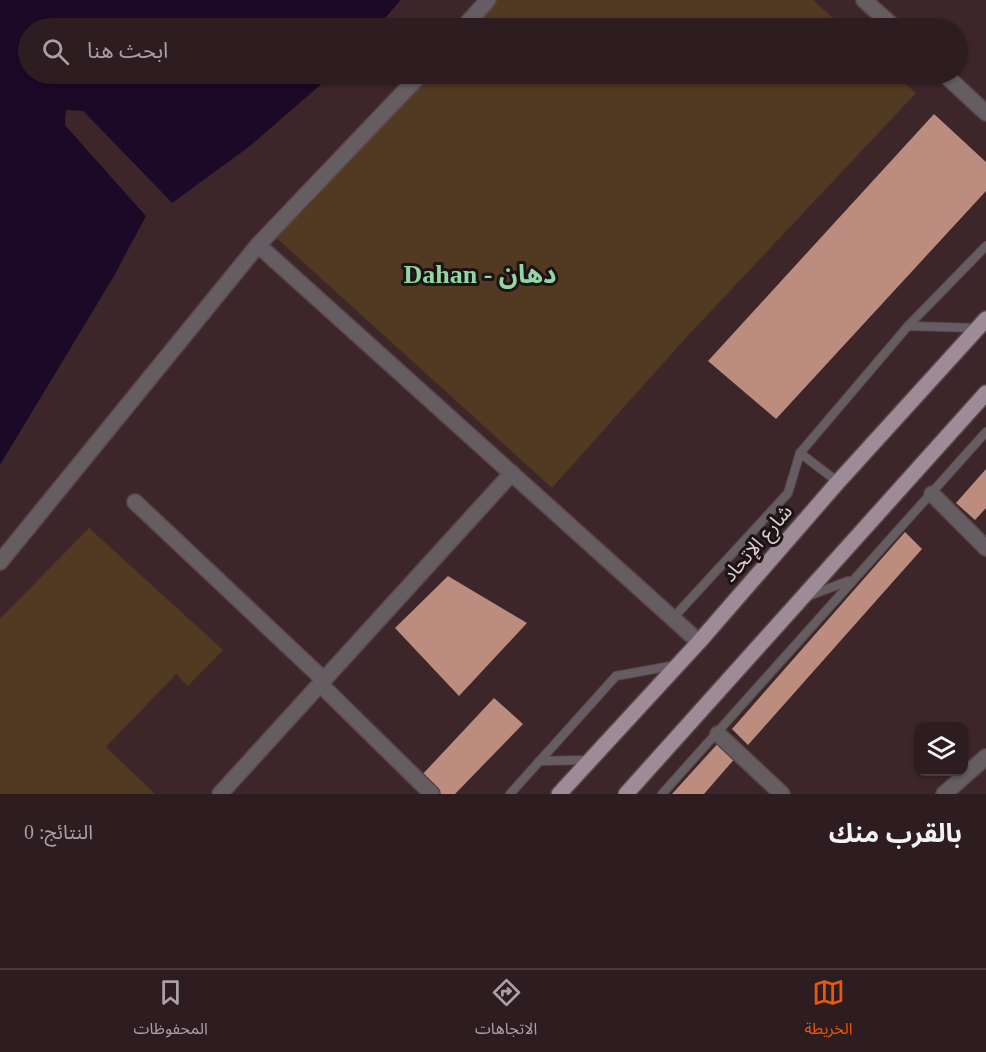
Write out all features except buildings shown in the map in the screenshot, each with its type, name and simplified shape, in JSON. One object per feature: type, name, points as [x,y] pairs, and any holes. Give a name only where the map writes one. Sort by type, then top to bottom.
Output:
[{"type":"main road","name":"شارع الإتحاد","points":[[559,794],[699,642],[838,482],[982,323]]},
{"type":"main road","points":[[626,794],[986,393]]},
{"type":"street","points":[[472,18],[488,0]]},
{"type":"street","points":[[864,0],[884,18]]},
{"type":"street","points":[[0,562],[258,244],[411,84]]},
{"type":"street","points":[[955,84],[986,112]]},
{"type":"street","points":[[258,244],[699,642]]},
{"type":"street","points":[[220,794],[512,473]]},
{"type":"street","points":[[932,494],[986,548]]},
{"type":"street","points":[[135,502],[322,682],[432,794]]},
{"type":"street","points":[[718,734],[782,794]]},
{"type":"street","points":[[944,794],[986,757]]},
{"type":"lane","points":[[673,619],[788,493],[800,453],[908,326],[986,246]]},
{"type":"lane","points":[[908,326],[982,323]]},
{"type":"lane","points":[[662,794],[718,734],[851,580],[932,494],[986,432]]},
{"type":"lane","points":[[800,453],[838,482]]},
{"type":"lane","points":[[802,599],[851,580]]},
{"type":"lane","points":[[510,794],[616,676],[678,664]]},
{"type":"lane","points":[[538,761],[589,760]]},
{"type":"shaded area","points":[[0,0],[401,0],[385,18],[18,18],[18,84],[321,84],[250,146],[172,203],[83,111],[66,111],[65,125],[146,216],[114,276],[0,465]]},
{"type":"shaded area","points":[[481,0],[813,0],[833,18],[464,18]]},
{"type":"shaded area","points":[[405,84],[906,84],[916,93],[681,343],[552,488],[270,232]]},
{"type":"shaded area","points":[[89,528],[223,650],[188,686],[176,674],[106,747],[155,794],[0,794],[0,619]]},
{"type":"pier","points":[[66,110],[83,111],[174,205],[165,200],[82,114],[69,114],[68,124],[148,214],[148,218],[65,125]]},
{"type":"district","name":"Dahan - دهان","points":[[480,274]]}]
